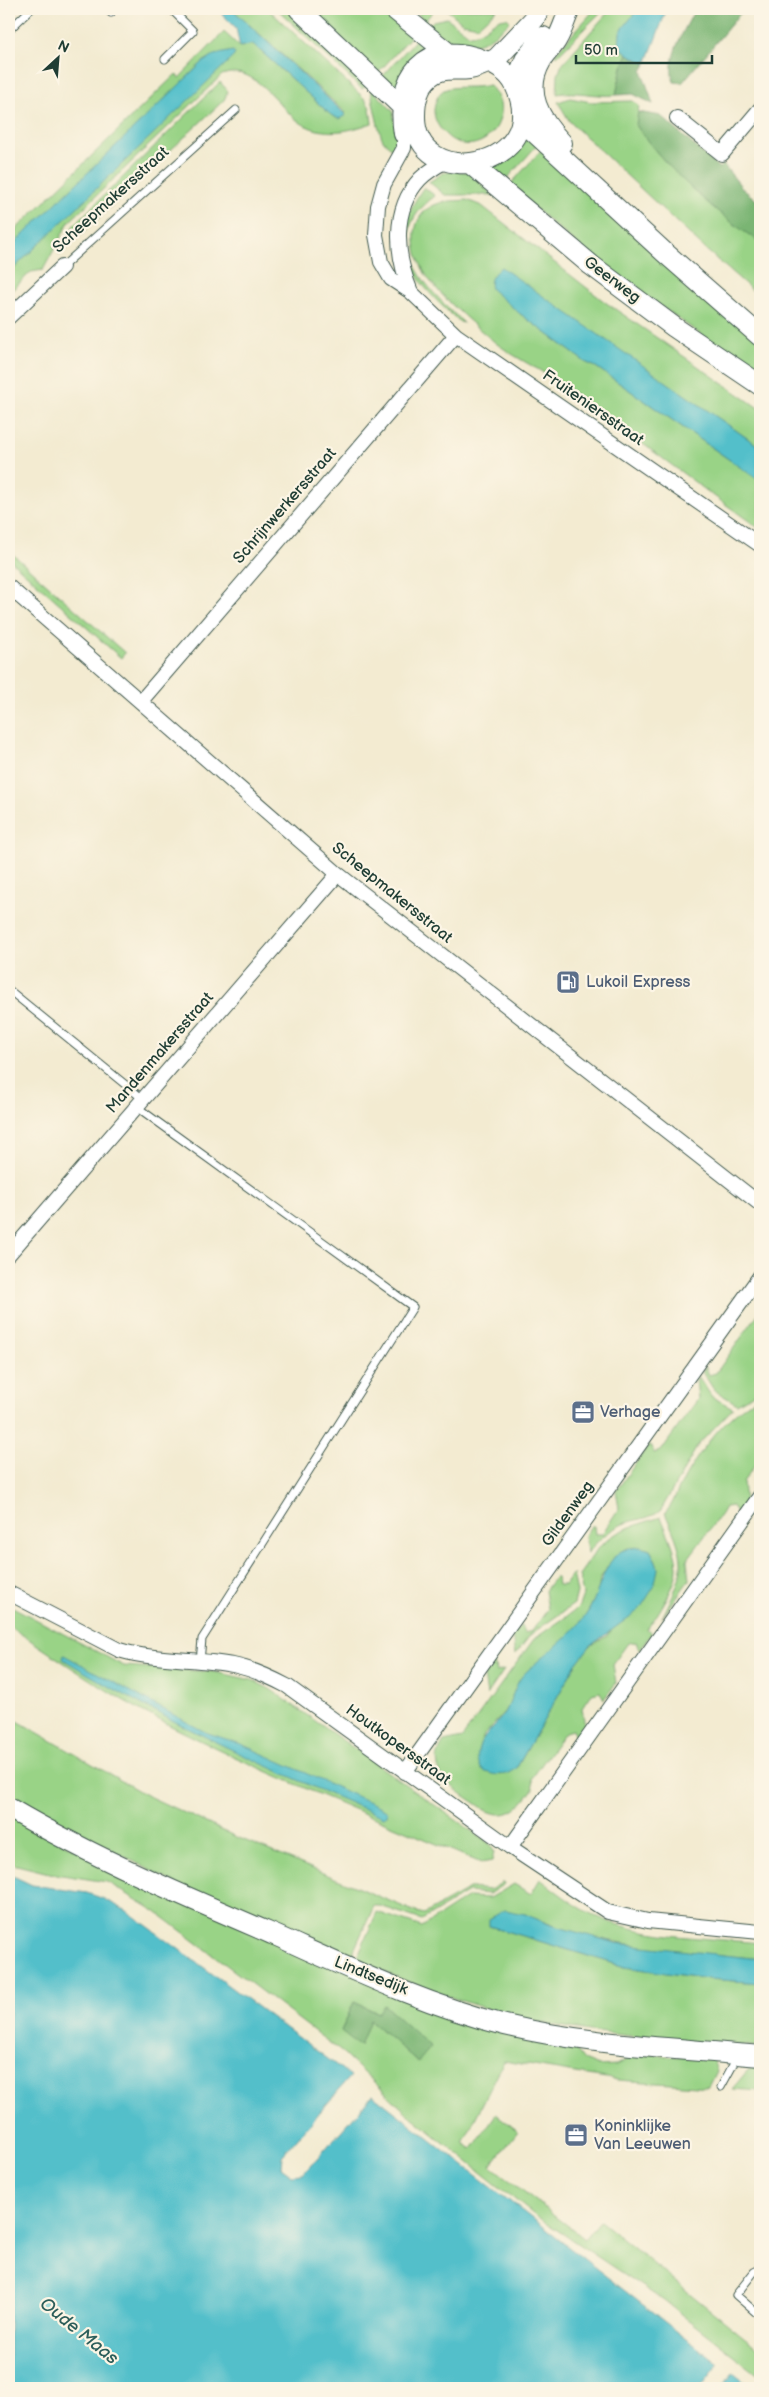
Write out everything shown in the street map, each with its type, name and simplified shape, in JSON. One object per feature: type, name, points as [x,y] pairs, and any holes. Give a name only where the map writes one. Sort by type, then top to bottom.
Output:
[{"type":"main road","points":[[299,9],[407,119],[422,142],[446,161],[460,165],[472,164],[486,161],[505,150],[514,140],[522,121],[521,100],[515,84],[504,70],[483,60],[448,54],[426,62],[409,78],[407,119]]},
{"type":"main road","points":[[394,9],[448,54]]},
{"type":"main road","points":[[483,60],[498,40],[530,9]]},
{"type":"main road","points":[[407,119],[418,95],[429,78],[446,69],[468,70],[483,60],[504,51],[535,18],[539,9]]},
{"type":"main road","points":[[515,84],[525,60],[551,28],[570,10]]},
{"type":"main road","points":[[570,10],[557,40],[536,70],[533,98],[538,113],[547,128],[565,146],[570,166]]},
{"type":"main road","points":[[522,121],[760,336]]},
{"type":"main road","name":"Geerweg","points":[[472,164],[591,265],[674,326],[760,385]]},
{"type":"main road","name":"Lindtsedijk","points":[[9,1808],[47,1830],[114,1864],[222,1913],[350,1968],[476,2017],[526,2030],[602,2041],[760,2056]]},
{"type":"street","points":[[677,118],[722,154],[760,109]]},
{"type":"street","name":"Fruiteniersstraat","points":[[407,119],[404,148],[384,184],[378,206],[376,235],[381,262],[391,279],[411,292],[456,335],[760,545]]},
{"type":"street","name":"Fruiteniersstraat","points":[[411,292],[402,271],[398,240],[400,219],[408,195],[421,178],[446,161]]},
{"type":"street","name":"Scheepmakersstraat","points":[[9,316],[62,267]]},
{"type":"street","name":"Schrijnwerkersstraat","points":[[141,701],[456,335]]},
{"type":"street","name":"Scheepmakersstraat","points":[[11,593],[141,701],[338,874],[760,1204]]},
{"type":"street","name":"Mandenmakersstraat","points":[[9,1254],[338,874]]},
{"type":"street","name":"Gildenweg","points":[[405,1772],[760,1276]]},
{"type":"street","points":[[510,1847],[760,1496]]},
{"type":"street","name":"Houtkopersstraat","points":[[9,1593],[119,1650],[138,1656],[233,1665],[263,1673],[287,1686],[510,1847],[608,1912],[648,1921],[760,1932]]},
{"type":"lane","points":[[9,30],[32,9]]},
{"type":"lane","points":[[165,59],[193,31],[171,9]]},
{"type":"lane","name":"Scheepmakersstraat","points":[[62,267],[236,110]]},
{"type":"lane","points":[[9,990],[140,1103],[413,1308],[202,1639],[200,1662]]},
{"type":"lane","points":[[721,2087],[733,2065],[735,2054]]},
{"type":"lane","points":[[760,2269],[754,2272],[736,2295],[760,2316]]},
{"type":"green space","points":[[232,9],[268,9],[365,99],[370,108],[372,123],[335,132],[311,128],[300,122],[269,92],[247,76],[235,73],[222,75],[69,222],[43,270],[31,272],[9,293],[9,273],[235,53],[233,51],[211,57],[203,62],[9,249],[9,236],[176,74],[179,78],[224,32],[240,47],[253,44],[331,115],[339,119],[346,113]]},
{"type":"green space","points":[[277,9],[291,9],[370,82],[362,89]]},
{"type":"green space","points":[[309,9],[386,9],[415,32],[378,73]]},
{"type":"green space","points":[[415,9],[435,9],[424,22]]},
{"type":"green space","points":[[446,9],[497,9],[478,26],[463,23]]},
{"type":"green space","points":[[595,9],[604,9],[557,56],[555,54]]},
{"type":"green space","points":[[611,9],[638,9],[619,46],[628,54],[622,67],[616,95],[557,94],[558,75],[562,64]]},
{"type":"green space","points":[[695,9],[744,9],[682,83],[674,82],[672,63],[674,54],[677,44]]},
{"type":"green space","points":[[447,18],[470,35],[480,32],[497,20],[507,18],[510,21],[499,31],[480,43],[461,44],[428,26],[433,21]]},
{"type":"green space","points":[[419,36],[436,49],[397,90],[382,77]]},
{"type":"green space","points":[[628,54],[646,64],[642,71],[653,104],[633,94],[616,95],[622,67]]},
{"type":"green space","points":[[220,82],[228,91],[224,100],[59,255],[74,225]]},
{"type":"green space","points":[[489,85],[498,98],[501,111],[498,123],[491,134],[482,141],[470,144],[457,142],[440,129],[434,110],[440,94],[444,90]]},
{"type":"green space","points":[[371,88],[393,111],[397,140],[395,151],[381,136]]},
{"type":"green space","points":[[570,98],[591,102],[633,101],[639,106],[636,125],[662,159],[709,203],[760,242],[760,297],[704,248],[570,122],[558,102]]},
{"type":"green space","points":[[638,112],[661,116],[719,168],[723,164],[744,190],[760,203],[760,242],[726,218],[676,173],[636,125]]},
{"type":"green space","points":[[525,131],[539,143],[504,182],[488,168]]},
{"type":"green space","points":[[543,148],[760,341],[760,376],[599,263],[509,186]]},
{"type":"green space","points":[[454,171],[468,172],[493,195],[445,195],[429,182],[443,173]]},
{"type":"green space","points":[[424,187],[435,196],[418,212],[409,229],[408,246],[414,263],[423,279],[464,323],[460,322],[429,293],[409,262],[405,245],[406,227],[412,208]]},
{"type":"green space","points":[[467,200],[482,206],[605,302],[760,409],[760,447],[501,268],[519,313],[585,362],[596,367],[760,481],[760,529],[552,378],[497,344],[462,314],[438,290],[425,273],[416,251],[416,228],[419,218],[426,210],[437,204],[448,201]]},
{"type":"green space","points":[[9,551],[125,653],[121,658],[9,559]]},
{"type":"green space","points":[[760,1311],[760,1390],[737,1404],[714,1390],[702,1371],[706,1367],[709,1375],[716,1373]]},
{"type":"green space","points":[[698,1376],[712,1397],[733,1408],[698,1445],[661,1510],[650,1517],[616,1527],[587,1553],[585,1535],[591,1526],[594,1526],[595,1534],[602,1534],[619,1508],[616,1491],[648,1446],[652,1446],[654,1453],[661,1451],[698,1399],[696,1380]]},
{"type":"green space","points":[[760,1396],[760,1458],[743,1482],[745,1502],[737,1514],[732,1506],[725,1507],[687,1560],[689,1580],[662,1618],[676,1588],[681,1566],[678,1544],[665,1513],[707,1443],[736,1412]]},
{"type":"green space","points":[[661,1517],[676,1560],[676,1574],[671,1590],[647,1629],[652,1633],[639,1650],[636,1642],[628,1643],[613,1664],[616,1683],[604,1699],[600,1692],[592,1694],[582,1708],[585,1726],[576,1739],[572,1730],[565,1732],[532,1778],[533,1789],[523,1802],[512,1811],[506,1813],[492,1813],[484,1809],[447,1782],[437,1764],[438,1753],[444,1742],[462,1738],[534,1639],[579,1606],[583,1595],[579,1575],[598,1548],[612,1536],[630,1527]],"holes":[[[641,1547],[650,1550],[656,1561],[607,1636],[590,1646],[576,1664],[516,1769],[479,1765],[480,1745],[484,1735],[506,1711],[523,1675],[567,1638],[585,1617],[598,1593],[600,1579],[615,1556],[628,1548]]]},
{"type":"green space","points":[[573,1574],[577,1592],[574,1604],[531,1634],[515,1655],[512,1636],[521,1625],[524,1633],[532,1631],[548,1609],[545,1591],[554,1578],[557,1578],[558,1585],[565,1585]]},
{"type":"green space","points":[[9,1605],[124,1666],[215,1672],[252,1680],[270,1689],[490,1844],[494,1852],[492,1861],[481,1863],[321,1795],[241,1760],[143,1711],[85,1676],[9,1626]]},
{"type":"green space","points":[[493,1664],[495,1665],[496,1672],[504,1670],[487,1695],[484,1676]]},
{"type":"green space","points":[[9,1716],[146,1795],[232,1835],[416,1912],[424,1914],[471,1888],[490,1890],[503,1882],[504,1884],[489,1894],[468,1892],[422,1920],[380,1906],[374,1906],[350,1959],[178,1885],[9,1795]]},
{"type":"green space","points":[[9,1814],[121,1874],[574,2047],[584,2060],[599,2066],[616,2065],[639,2053],[713,2060],[717,2071],[709,2087],[618,2080],[504,2061],[463,2143],[472,2149],[496,2114],[518,2131],[491,2166],[585,2239],[600,2221],[760,2350],[760,2376],[664,2301],[533,2214],[407,2113],[343,2053],[155,1911],[107,1882],[49,1873],[9,1863]],"holes":[[[354,2002],[378,2013],[418,2062],[370,2020],[341,2031]]]},
{"type":"green space","points":[[540,1879],[588,1912],[623,1926],[661,1934],[760,1943],[760,1959],[670,1950],[611,1941],[553,1925],[525,1914],[489,1926],[625,1967],[709,1979],[760,1983],[760,2047],[613,2034],[525,2019],[439,1993],[356,1960],[377,1912],[422,1927],[468,1897],[490,1898],[514,1884],[531,1894]]},
{"type":"green space","points":[[354,2002],[378,2013],[384,2005],[431,2047],[418,2062],[370,2020],[360,2046],[341,2031]]},
{"type":"green space","points":[[760,2064],[760,2091],[732,2089],[748,2070]]},
{"type":"water","points":[[217,9],[232,9],[346,115],[339,119],[331,115],[253,44],[240,47],[236,28]]},
{"type":"water","points":[[638,9],[667,9],[646,64],[628,54],[619,46],[620,32]]},
{"type":"water","points":[[233,51],[235,53],[234,56],[9,273],[9,249],[25,233],[203,62],[214,55]]},
{"type":"water","points":[[501,267],[760,447],[760,481],[596,367],[585,362],[519,313],[491,289],[491,279]]},
{"type":"water","points":[[641,1547],[650,1550],[658,1569],[654,1587],[639,1610],[590,1646],[576,1664],[516,1769],[499,1775],[490,1774],[482,1770],[478,1761],[480,1745],[506,1711],[516,1686],[522,1677],[583,1619],[593,1603],[610,1562],[616,1555],[631,1548]]},
{"type":"water","points":[[64,1655],[205,1732],[241,1744],[385,1809],[388,1812],[387,1815],[383,1817],[220,1744],[102,1682],[63,1659]]},
{"type":"water","name":"Oude Maas","points":[[9,1874],[32,1885],[87,1893],[104,1899],[127,1911],[351,2076],[282,2156],[281,2167],[292,2175],[303,2174],[373,2095],[719,2364],[700,2388],[9,2388]]},
{"type":"water","points":[[505,1910],[525,1914],[551,1925],[616,1943],[760,1959],[760,1983],[709,1979],[625,1967],[489,1926],[489,1919]]},
{"type":"water","points":[[733,2373],[752,2388],[721,2388]]},
{"type":"place","name":"Lukoil Express","points":[[568,982]]},
{"type":"place","name":"Verhage","points":[[583,1412]]},
{"type":"place","name":"Koninklijke Van Leeuwen","points":[[576,2135]]}]
